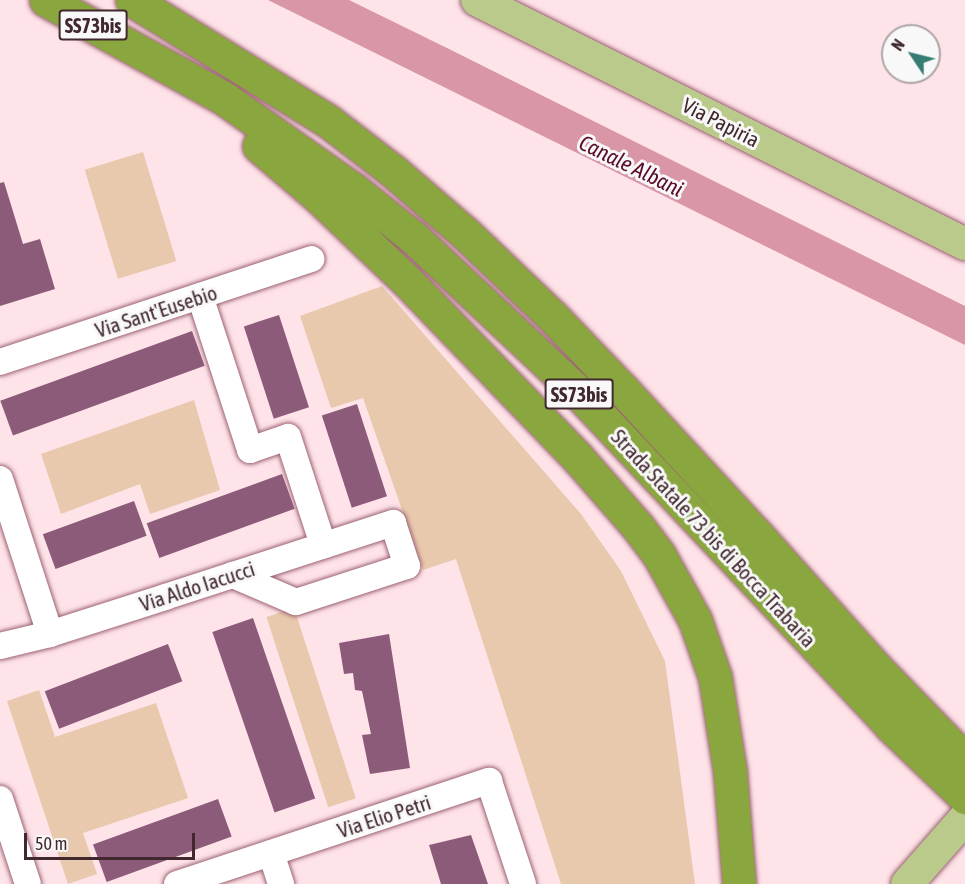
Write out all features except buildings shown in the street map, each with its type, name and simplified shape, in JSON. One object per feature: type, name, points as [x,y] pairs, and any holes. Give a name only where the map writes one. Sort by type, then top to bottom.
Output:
[{"type":"highway","name":"Strada Statale 73 bis di Bocca Trabaria","points":[[46,0],[141,51],[260,122],[373,204],[436,257],[575,389],[891,726],[965,797]]},
{"type":"highway","name":"Strada Statale 73 bis di Bocca Trabaria","points":[[132,0],[328,121],[393,171],[466,234],[553,317],[623,390],[897,691],[965,760]]},
{"type":"highway","points":[[141,51],[188,93],[271,155],[376,251],[576,457],[654,548],[691,611],[715,677],[730,772],[739,884]]},
{"type":"main road","name":"Via Papiria","points":[[477,0],[965,243]]},
{"type":"main road","points":[[907,884],[965,818]]},
{"type":"street","name":"Via Sant'Eusebio","points":[[0,362],[311,259]]},
{"type":"street","points":[[200,296],[250,450],[288,437],[323,545]]},
{"type":"street","points":[[0,479],[50,634]]},
{"type":"street","name":"Via Aldo Iacucci","points":[[0,646],[50,634],[393,523],[407,566],[296,602],[233,575]]},
{"type":"street","name":"Via Elio Petri","points":[[177,884],[489,781],[523,884]]},
{"type":"street","points":[[0,799],[28,884]]},
{"type":"street","points":[[271,853],[280,884]]},
{"type":"shaded area","points":[[143,152],[176,261],[118,279],[85,170]]},
{"type":"shaded area","points":[[382,286],[581,514],[621,571],[665,661],[695,884],[561,884],[456,559],[423,570],[363,398],[331,408],[300,316]]},
{"type":"shaded area","points":[[194,400],[220,490],[150,514],[140,484],[61,514],[41,454]]},
{"type":"shaded area","points":[[294,608],[356,798],[328,807],[266,617]]},
{"type":"shaded area","points":[[39,690],[55,737],[156,703],[188,798],[83,833],[97,874],[68,884],[7,701]]},
{"type":"water","name":"Canale Albani","points":[[268,0],[349,0],[449,49],[965,306],[965,345]]}]
